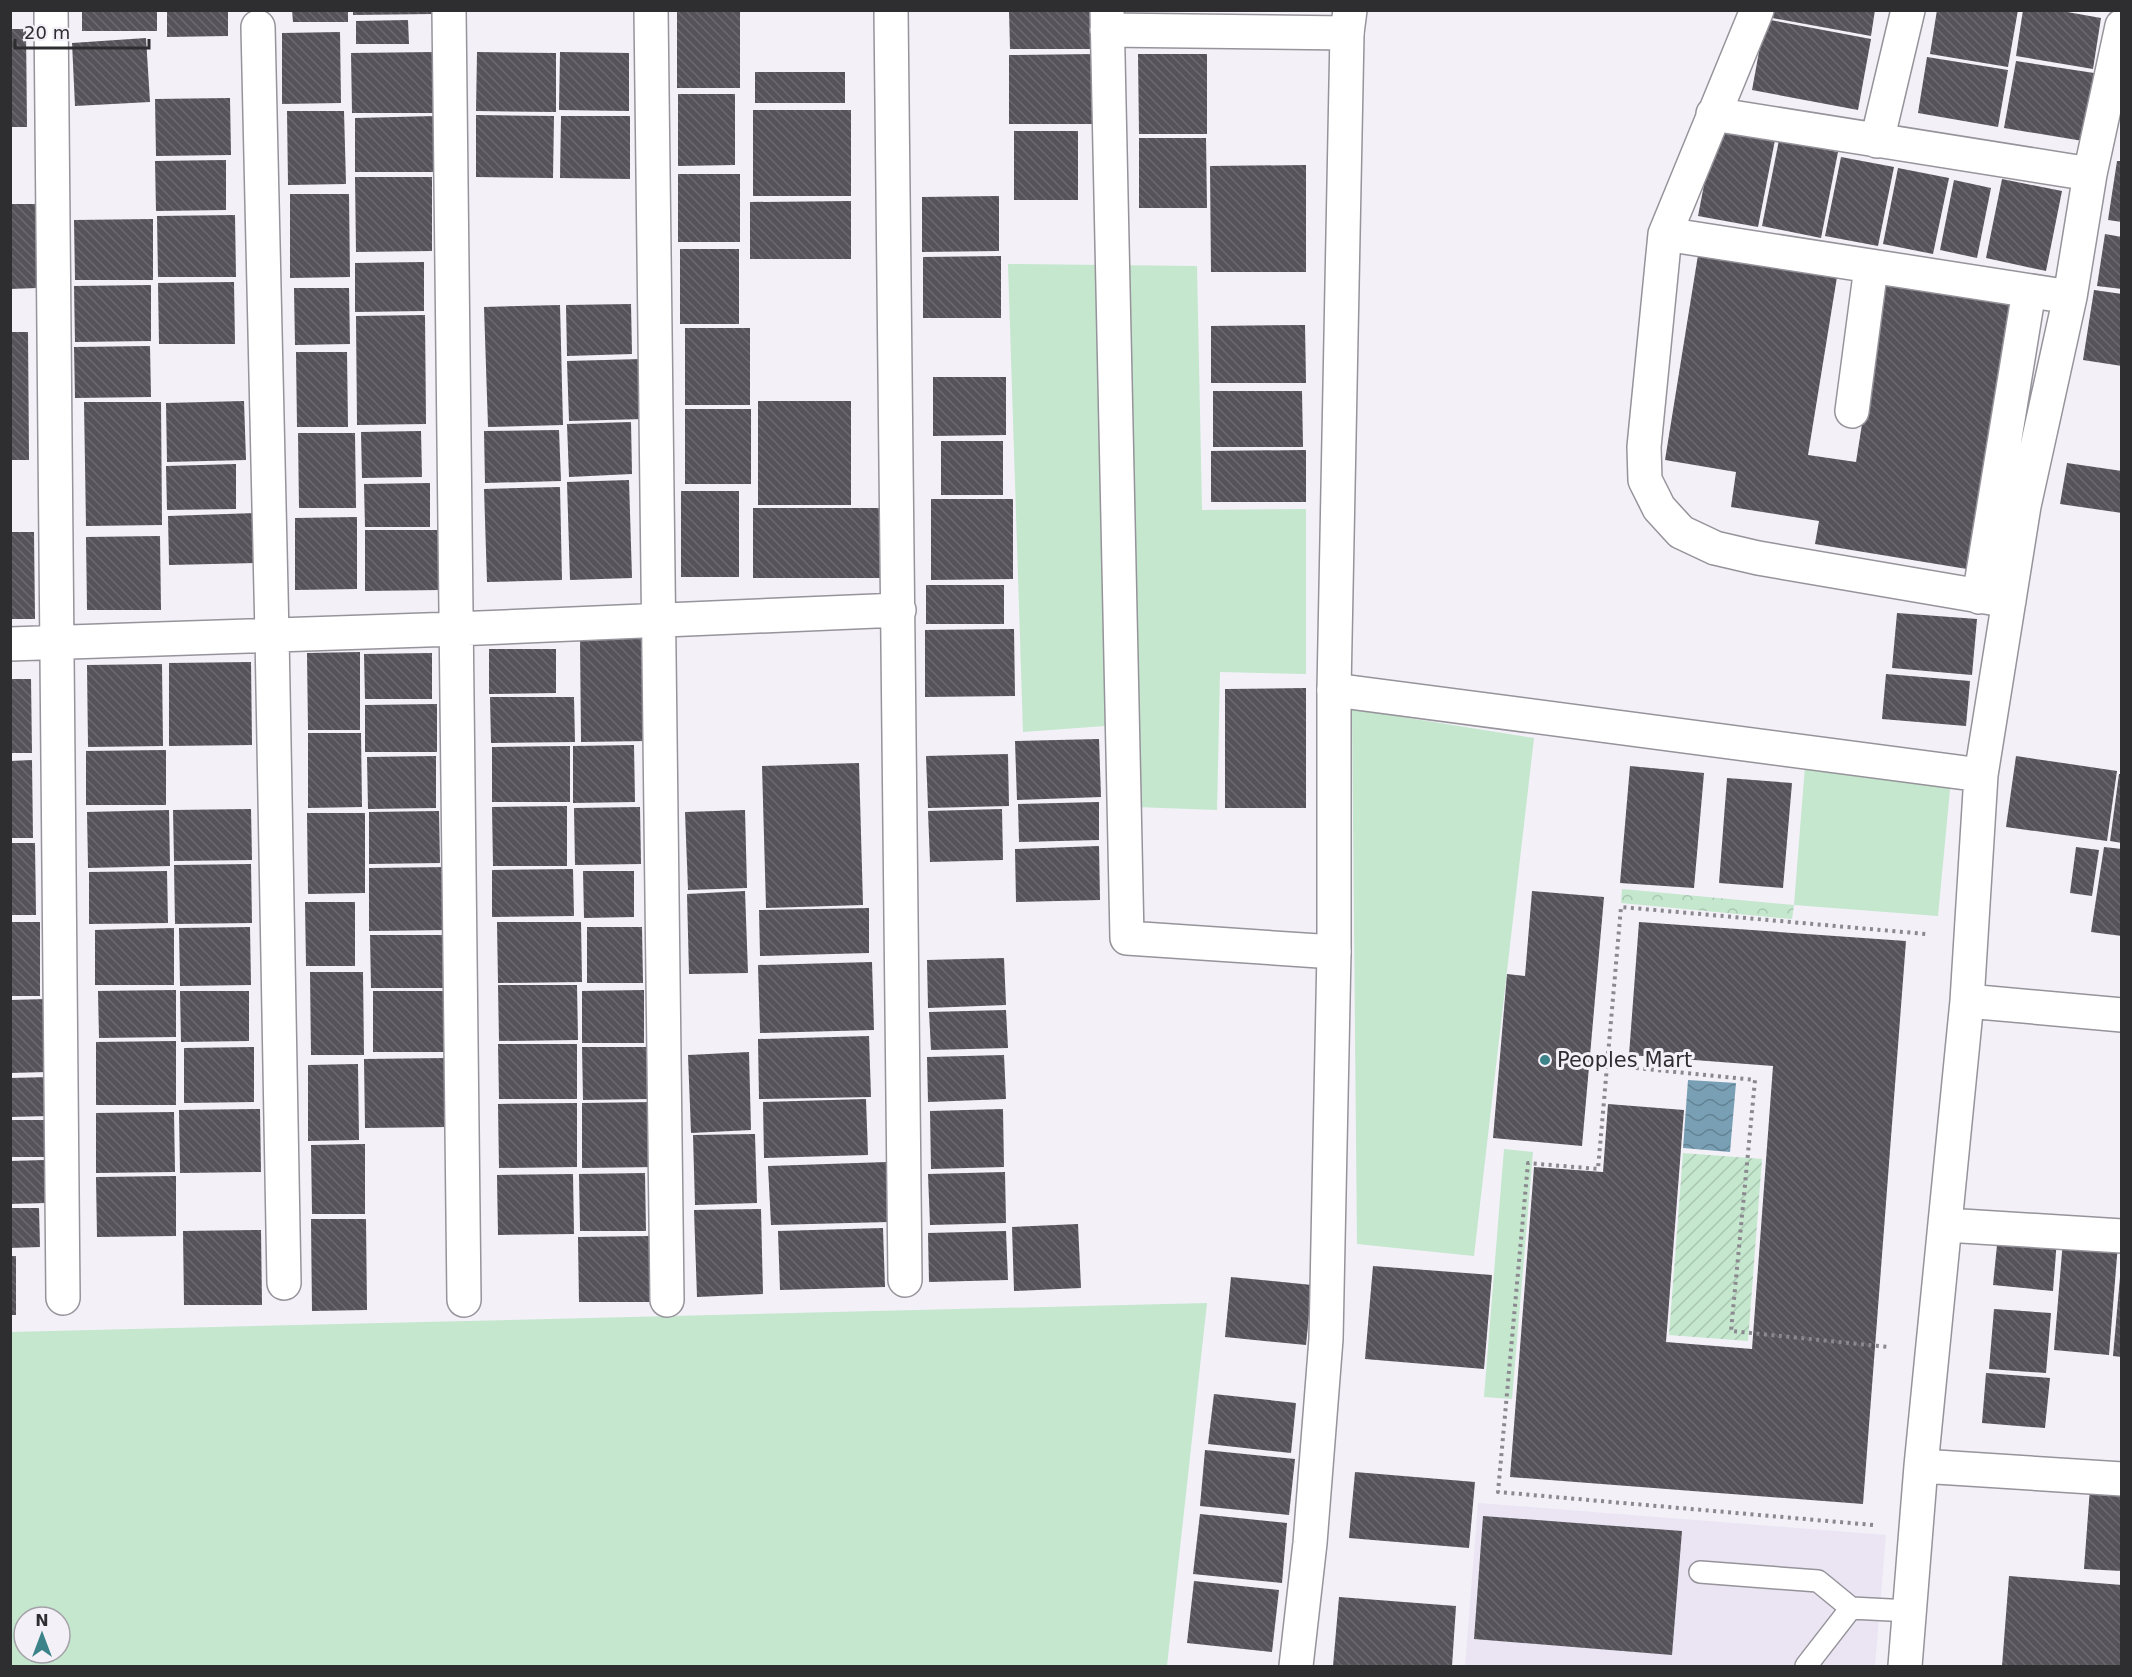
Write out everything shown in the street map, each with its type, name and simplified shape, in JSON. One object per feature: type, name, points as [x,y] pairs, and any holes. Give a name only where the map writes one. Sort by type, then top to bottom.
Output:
[{"type":"street","points":[[51,10],[63,1298]]},
{"type":"street","points":[[449,10],[464,1300]]},
{"type":"street","points":[[651,10],[667,1300]]},
{"type":"street","points":[[891,10],[905,1280]]},
{"type":"street","points":[[1757,10],[1665,234],[1644,447],[1645,480],[1659,508],[1681,532],[1715,548],[1758,558],[1994,599]]},
{"type":"street","points":[[1877,141],[1908,10]]},
{"type":"street","points":[[1296,1666],[1310,1543],[1326,1339],[1334,952],[1334,690],[1348,22],[1107,20],[1127,938],[1334,952]]},
{"type":"street","points":[[1994,599],[2024,506],[2070,297],[2090,174],[2121,26]]},
{"type":"street","points":[[258,27],[284,1283]]},
{"type":"street","points":[[1713,114],[2090,174]]},
{"type":"street","points":[[1665,234],[2070,297]]},
{"type":"street","points":[[1852,411],[1871,267]]},
{"type":"street","points":[[1905,1666],[1921,1466],[1967,1001],[1994,599],[2029,291]]},
{"type":"street","points":[[10,644],[455,629],[899,610]]},
{"type":"street","points":[[1334,690],[1981,775]]},
{"type":"street","points":[[1967,1001],[2121,1015]]},
{"type":"street","points":[[1946,1225],[2121,1236]]},
{"type":"street","points":[[1921,1466],[2121,1479]]},
{"type":"lane","points":[[1700,1572],[1818,1581],[1851,1608],[1910,1611]]},
{"type":"lane","points":[[1806,1666],[1851,1608]]},
{"type":"path","points":[[1873,1525],[1498,1492],[1528,1163],[1598,1169],[1621,907],[1926,934]]},
{"type":"path","points":[[1606,1065],[1755,1080],[1731,1331],[1890,1347]]},
{"type":"shaded area","points":[[1478,1503],[1886,1535],[1875,1666],[1465,1666]]},
{"type":"green space","points":[[1008,264],[1197,266],[1202,510],[1306,509],[1306,674],[1220,672],[1217,810],[1109,806],[1105,726],[1023,732]]},
{"type":"green space","points":[[1352,709],[1534,738],[1474,1256],[1357,1244]]},
{"type":"green space","points":[[1805,766],[1951,779],[1938,916],[1794,905]]},
{"type":"green space","points":[[1622,889],[1794,905],[1792,919],[1621,903]]},
{"type":"green space","points":[[1504,1149],[1533,1152],[1512,1399],[1484,1397]]},
{"type":"green space","points":[[1683,1153],[1762,1159],[1748,1341],[1669,1335]]},
{"type":"green space","points":[[1207,1303],[1167,1666],[11,1666],[10,1332]]},
{"type":"water","points":[[1688,1080],[1736,1083],[1730,1152],[1683,1148]]},
{"type":"building","points":[[82,10],[157,10],[157,31],[82,31]]},
{"type":"building","points":[[167,10],[228,10],[228,36],[167,37]]},
{"type":"building","points":[[292,10],[348,10],[348,22],[293,22]]},
{"type":"building","points":[[353,10],[432,10],[432,14],[353,15]]},
{"type":"building","points":[[1009,10],[1098,10],[1098,49],[1010,49]]},
{"type":"building","points":[[1768,10],[1875,10],[1871,36],[1767,17]]},
{"type":"building","points":[[1937,10],[2018,10],[2008,67],[1930,54]]},
{"type":"building","points":[[2023,10],[2056,10],[2101,18],[2093,69],[2016,56]]},
{"type":"building","points":[[677,11],[740,11],[740,88],[677,88]]},
{"type":"building","points":[[1765,19],[1871,39],[1858,110],[1752,90]]},
{"type":"building","points":[[408,20],[409,44],[356,44],[356,21]]},
{"type":"building","points":[[10,29],[26,29],[27,127],[10,127]]},
{"type":"building","points":[[340,32],[341,103],[282,104],[282,33]]},
{"type":"building","points":[[146,38],[150,102],[75,106],[72,43]]},
{"type":"building","points":[[435,52],[435,113],[352,113],[351,53]]},
{"type":"building","points":[[477,52],[556,53],[556,112],[476,111]]},
{"type":"building","points":[[560,52],[629,53],[629,111],[559,110]]},
{"type":"building","points":[[1094,54],[1094,124],[1009,124],[1009,55]]},
{"type":"building","points":[[1138,54],[1207,54],[1207,134],[1139,134]]},
{"type":"building","points":[[1927,57],[2008,70],[1998,127],[1918,113]]},
{"type":"building","points":[[2016,61],[2094,73],[2083,141],[2004,128]]},
{"type":"building","points":[[755,72],[845,72],[845,103],[755,103]]},
{"type":"building","points":[[678,94],[735,94],[735,165],[678,166]]},
{"type":"building","points":[[230,98],[231,155],[156,156],[155,99]]},
{"type":"building","points":[[753,110],[851,110],[851,196],[753,196]]},
{"type":"building","points":[[287,111],[344,111],[346,184],[288,185]]},
{"type":"building","points":[[476,115],[554,116],[553,178],[476,177]]},
{"type":"building","points":[[435,116],[435,172],[355,172],[355,118]]},
{"type":"building","points":[[561,116],[630,116],[630,179],[560,178]]},
{"type":"building","points":[[1715,128],[1775,140],[1758,227],[1698,216]]},
{"type":"building","points":[[1014,131],[1078,131],[1078,200],[1014,200]]},
{"type":"building","points":[[1139,138],[1206,138],[1207,208],[1139,208]]},
{"type":"building","points":[[1779,140],[1838,152],[1821,238],[1762,226]]},
{"type":"building","points":[[1841,157],[1894,167],[1878,246],[1825,236]]},
{"type":"building","points":[[226,160],[226,210],[156,211],[155,161]]},
{"type":"building","points":[[2117,161],[2122,161],[2122,222],[2108,220]]},
{"type":"building","points":[[1306,165],[1306,272],[1211,272],[1210,166]]},
{"type":"building","points":[[1898,168],[1949,178],[1933,254],[1883,244]]},
{"type":"building","points":[[678,174],[740,174],[740,242],[678,242]]},
{"type":"building","points":[[355,177],[432,177],[432,251],[356,252]]},
{"type":"building","points":[[2002,179],[2062,191],[2046,271],[1986,258]]},
{"type":"building","points":[[1954,180],[1991,188],[1977,258],[1940,250]]},
{"type":"building","points":[[290,194],[349,194],[350,277],[290,278]]},
{"type":"building","points":[[999,196],[999,251],[922,252],[922,197]]},
{"type":"building","points":[[851,201],[851,259],[750,259],[750,202]]},
{"type":"building","points":[[10,204],[37,204],[37,288],[10,289]]},
{"type":"building","points":[[235,215],[236,277],[158,277],[157,216]]},
{"type":"building","points":[[153,219],[153,280],[75,280],[74,220]]},
{"type":"building","points":[[2105,234],[2122,237],[2122,289],[2097,286]]},
{"type":"building","points":[[680,249],[739,249],[739,324],[680,324]]},
{"type":"building","points":[[1698,255],[1837,277],[1808,455],[1856,462],[1884,285],[2016,306],[1973,570],[1815,544],[1819,521],[1731,507],[1736,472],[1665,460]]},
{"type":"building","points":[[1001,256],[1001,318],[923,318],[923,257]]},
{"type":"building","points":[[424,262],[424,311],[355,312],[355,263]]},
{"type":"building","points":[[234,282],[235,344],[159,344],[158,283]]},
{"type":"building","points":[[151,285],[151,341],[75,342],[74,286]]},
{"type":"building","points":[[294,288],[349,288],[350,344],[295,345]]},
{"type":"building","points":[[2094,290],[2122,294],[2122,366],[2083,360]]},
{"type":"building","points":[[631,304],[632,354],[567,356],[566,305]]},
{"type":"building","points":[[560,305],[563,425],[488,427],[484,307]]},
{"type":"building","points":[[425,315],[426,424],[357,425],[356,316]]},
{"type":"building","points":[[1305,325],[1306,383],[1211,383],[1211,326]]},
{"type":"building","points":[[685,328],[750,328],[750,405],[685,405]]},
{"type":"building","points":[[10,332],[28,332],[29,460],[10,460]]},
{"type":"building","points":[[150,346],[151,397],[75,398],[74,347]]},
{"type":"building","points":[[296,352],[347,352],[348,427],[297,427]]},
{"type":"building","points":[[642,359],[644,419],[569,421],[567,361]]},
{"type":"building","points":[[933,377],[1006,377],[1006,435],[933,436]]},
{"type":"building","points":[[1213,391],[1302,391],[1303,447],[1213,447]]},
{"type":"building","points":[[244,401],[246,460],[167,462],[166,403]]},
{"type":"building","points":[[758,401],[851,401],[851,505],[758,505]]},
{"type":"building","points":[[84,402],[161,402],[162,525],[86,526]]},
{"type":"building","points":[[685,409],[751,409],[751,484],[685,484]]},
{"type":"building","points":[[631,422],[632,474],[569,477],[567,424]]},
{"type":"building","points":[[559,430],[561,481],[485,483],[484,431]]},
{"type":"building","points":[[421,431],[422,477],[362,478],[361,432]]},
{"type":"building","points":[[298,433],[355,433],[356,508],[299,508]]},
{"type":"building","points":[[941,441],[1003,441],[1003,495],[941,495]]},
{"type":"building","points":[[1306,450],[1306,502],[1211,502],[1211,451]]},
{"type":"building","points":[[2067,463],[2122,471],[2122,513],[2060,504]]},
{"type":"building","points":[[236,464],[236,509],[167,510],[166,466]]},
{"type":"building","points":[[629,480],[632,578],[570,580],[567,482]]},
{"type":"building","points":[[430,483],[430,527],[365,527],[364,484]]},
{"type":"building","points":[[560,487],[562,580],[487,582],[484,489]]},
{"type":"building","points":[[681,491],[739,491],[739,577],[681,577]]},
{"type":"building","points":[[931,499],[1013,499],[1013,579],[931,580]]},
{"type":"building","points":[[753,508],[886,508],[886,578],[753,578]]},
{"type":"building","points":[[257,513],[258,563],[169,565],[168,516]]},
{"type":"building","points":[[357,517],[357,589],[295,590],[295,518]]},
{"type":"building","points":[[365,530],[440,530],[440,590],[365,591]]},
{"type":"building","points":[[10,532],[34,532],[35,619],[10,619]]},
{"type":"building","points":[[160,536],[161,610],[87,610],[86,537]]},
{"type":"building","points":[[926,585],[1004,585],[1004,624],[926,624]]},
{"type":"building","points":[[1897,613],[1977,619],[1972,675],[1892,668]]},
{"type":"building","points":[[1014,629],[1015,696],[925,697],[925,630]]},
{"type":"building","points":[[580,638],[646,638],[647,741],[581,742]]},
{"type":"building","points":[[489,649],[556,649],[556,693],[489,694]]},
{"type":"building","points":[[360,652],[360,730],[308,730],[307,653]]},
{"type":"building","points":[[432,653],[432,699],[365,699],[364,654]]},
{"type":"building","points":[[251,662],[252,745],[169,746],[169,663]]},
{"type":"building","points":[[162,664],[163,746],[88,747],[87,665]]},
{"type":"building","points":[[1886,674],[1970,681],[1966,726],[1882,719]]},
{"type":"building","points":[[10,679],[31,679],[32,753],[10,753]]},
{"type":"building","points":[[1306,688],[1306,808],[1225,808],[1225,689]]},
{"type":"building","points":[[490,697],[574,697],[575,742],[491,743]]},
{"type":"building","points":[[437,704],[437,752],[365,752],[365,705]]},
{"type":"building","points":[[308,733],[361,733],[362,807],[308,808]]},
{"type":"building","points":[[1099,739],[1101,797],[1017,800],[1015,741]]},
{"type":"building","points":[[634,745],[635,802],[573,803],[573,746]]},
{"type":"building","points":[[570,746],[570,802],[492,802],[492,747]]},
{"type":"building","points":[[166,750],[166,805],[86,805],[86,751]]},
{"type":"building","points":[[1008,754],[1009,806],[928,808],[926,756]]},
{"type":"building","points":[[436,756],[436,808],[368,809],[367,757]]},
{"type":"building","points":[[2016,756],[2117,771],[2107,841],[2006,827]]},
{"type":"building","points":[[32,760],[33,838],[10,838],[10,761]]},
{"type":"building","points":[[859,763],[863,905],[766,908],[762,766]]},
{"type":"building","points":[[1630,766],[1704,773],[1694,888],[1620,883]]},
{"type":"building","points":[[2119,774],[2122,774],[2122,843],[2110,841]]},
{"type":"building","points":[[1727,778],[1792,783],[1783,888],[1719,883]]},
{"type":"building","points":[[1099,802],[1099,840],[1019,842],[1018,804]]},
{"type":"building","points":[[567,806],[567,866],[493,866],[492,807]]},
{"type":"building","points":[[640,807],[641,864],[575,865],[574,808]]},
{"type":"building","points":[[251,809],[252,860],[174,861],[173,810]]},
{"type":"building","points":[[1002,809],[1003,860],[930,862],[928,811]]},
{"type":"building","points":[[169,810],[170,866],[88,868],[87,812]]},
{"type":"building","points":[[745,810],[747,888],[688,890],[685,812]]},
{"type":"building","points":[[439,811],[440,863],[369,864],[369,812]]},
{"type":"building","points":[[307,813],[365,813],[365,893],[308,894]]},
{"type":"building","points":[[10,843],[35,843],[36,915],[10,915]]},
{"type":"building","points":[[1099,846],[1100,900],[1016,902],[1015,849]]},
{"type":"building","points":[[2076,847],[2099,850],[2092,896],[2070,893]]},
{"type":"building","points":[[2104,847],[2122,849],[2122,936],[2091,932]]},
{"type":"building","points":[[251,864],[252,923],[175,924],[174,865]]},
{"type":"building","points":[[450,867],[450,930],[369,931],[369,868]]},
{"type":"building","points":[[573,869],[574,916],[492,917],[492,870]]},
{"type":"building","points":[[167,871],[168,923],[89,924],[89,872]]},
{"type":"building","points":[[583,871],[634,871],[634,917],[584,918]]},
{"type":"building","points":[[745,891],[748,973],[689,974],[687,894]]},
{"type":"building","name":"Peoples Mart","points":[[1532,891],[1604,897],[1582,1146],[1493,1138],[1507,974],[1525,976]]},
{"type":"building","points":[[305,902],[355,902],[355,966],[306,966]]},
{"type":"building","points":[[869,908],[869,953],[760,956],[759,910]]},
{"type":"building","points":[[10,922],[40,922],[40,996],[10,996]]},
{"type":"building","points":[[497,922],[581,922],[582,982],[498,983]]},
{"type":"building","points":[[1639,922],[1906,941],[1863,1504],[1510,1477],[1534,1167],[1603,1172],[1608,1104],[1684,1110],[1666,1342],[1752,1349],[1773,1066],[1629,1055]]},
{"type":"building","points":[[250,927],[251,985],[180,986],[179,928]]},
{"type":"building","points":[[587,927],[642,927],[643,983],[587,983]]},
{"type":"building","points":[[174,928],[174,985],[95,985],[95,930]]},
{"type":"building","points":[[370,935],[444,935],[444,988],[371,988]]},
{"type":"building","points":[[1004,958],[1006,1005],[928,1008],[927,960]]},
{"type":"building","points":[[872,962],[874,1030],[760,1033],[758,965]]},
{"type":"building","points":[[310,972],[363,972],[364,1055],[311,1055]]},
{"type":"building","points":[[498,985],[577,985],[578,1040],[499,1041]]},
{"type":"building","points":[[176,990],[176,1037],[99,1038],[98,991]]},
{"type":"building","points":[[644,990],[644,1043],[582,1043],[582,991]]},
{"type":"building","points":[[180,991],[249,991],[249,1041],[181,1042]]},
{"type":"building","points":[[373,991],[445,991],[445,1052],[373,1052]]},
{"type":"building","points":[[47,999],[47,1072],[10,1073],[10,1000]]},
{"type":"building","points":[[1006,1010],[1008,1048],[931,1050],[929,1012]]},
{"type":"building","points":[[869,1036],[871,1097],[759,1099],[758,1039]]},
{"type":"building","points":[[176,1041],[176,1105],[96,1105],[96,1042]]},
{"type":"building","points":[[498,1044],[577,1044],[577,1099],[499,1099]]},
{"type":"building","points":[[254,1047],[254,1102],[184,1103],[184,1048]]},
{"type":"building","points":[[582,1047],[648,1047],[649,1099],[583,1100]]},
{"type":"building","points":[[749,1052],[751,1130],[691,1133],[688,1055]]},
{"type":"building","points":[[1004,1055],[1006,1099],[928,1102],[927,1057]]},
{"type":"building","points":[[448,1058],[448,1127],[365,1128],[364,1059]]},
{"type":"building","points":[[358,1064],[359,1140],[308,1141],[308,1065]]},
{"type":"building","points":[[49,1077],[49,1116],[10,1117],[10,1078]]},
{"type":"building","points":[[866,1099],[868,1155],[764,1158],[763,1102]]},
{"type":"building","points":[[655,1102],[656,1167],[582,1168],[582,1103]]},
{"type":"building","points":[[577,1103],[577,1167],[499,1168],[498,1104]]},
{"type":"building","points":[[260,1109],[261,1172],[180,1173],[179,1110]]},
{"type":"building","points":[[1003,1109],[1004,1167],[931,1169],[930,1111]]},
{"type":"building","points":[[174,1112],[175,1172],[96,1173],[96,1113]]},
{"type":"building","points":[[10,1120],[53,1120],[54,1157],[10,1157]]},
{"type":"building","points":[[755,1134],[757,1203],[695,1205],[693,1135]]},
{"type":"building","points":[[365,1144],[365,1214],[312,1214],[311,1145]]},
{"type":"building","points":[[45,1160],[46,1203],[10,1204],[10,1161]]},
{"type":"building","points":[[887,1162],[889,1222],[771,1225],[768,1166]]},
{"type":"building","points":[[1005,1172],[1006,1223],[930,1225],[928,1174]]},
{"type":"building","points":[[645,1173],[646,1231],[580,1231],[579,1174]]},
{"type":"building","points":[[573,1174],[574,1234],[498,1235],[497,1175]]},
{"type":"building","points":[[176,1176],[176,1236],[97,1237],[96,1177]]},
{"type":"building","points":[[10,1208],[39,1208],[40,1247],[10,1248]]},
{"type":"building","points":[[761,1209],[763,1294],[697,1297],[694,1210]]},
{"type":"building","points":[[311,1219],[366,1219],[367,1310],[312,1311]]},
{"type":"building","points":[[1078,1224],[1081,1288],[1014,1291],[1012,1227]]},
{"type":"building","points":[[883,1228],[885,1287],[780,1290],[778,1231]]},
{"type":"building","points":[[261,1230],[262,1305],[184,1305],[183,1231]]},
{"type":"building","points":[[1006,1231],[1008,1280],[929,1282],[928,1233]]},
{"type":"building","points":[[1998,1235],[2057,1239],[2053,1291],[1993,1285]]},
{"type":"building","points":[[651,1236],[652,1302],[579,1302],[578,1237]]},
{"type":"building","points":[[2063,1240],[2118,1244],[2109,1355],[2054,1350]]},
{"type":"building","points":[[10,1256],[16,1256],[16,1315],[10,1315]]},
{"type":"building","points":[[1373,1266],[1492,1275],[1484,1369],[1365,1359]]},
{"type":"building","points":[[1231,1277],[1312,1285],[1306,1345],[1225,1337]]},
{"type":"building","points":[[2120,1277],[2122,1278],[2122,1357],[2113,1356]]},
{"type":"building","points":[[1994,1309],[2051,1313],[2046,1373],[1989,1369]]},
{"type":"building","points":[[1986,1373],[2050,1378],[2045,1428],[1982,1423]]},
{"type":"building","points":[[1214,1394],[1296,1403],[1291,1453],[1208,1444]]},
{"type":"building","points":[[1205,1450],[1295,1459],[1289,1515],[1200,1506]]},
{"type":"building","points":[[1355,1472],[1475,1482],[1469,1548],[1349,1538]]},
{"type":"building","points":[[2090,1488],[2122,1491],[2122,1571],[2084,1569]]},
{"type":"building","points":[[1200,1514],[1287,1523],[1282,1583],[1193,1574]]},
{"type":"building","points":[[1483,1516],[1682,1531],[1672,1655],[1474,1639]]},
{"type":"building","points":[[2009,1576],[2122,1585],[2122,1666],[2002,1666]]},
{"type":"building","points":[[1194,1581],[1279,1590],[1272,1652],[1187,1643]]},
{"type":"building","points":[[1339,1597],[1456,1606],[1452,1666],[1333,1666]]},
{"type":"place","name":"Peoples Mart","points":[[1545,1060]]}]
